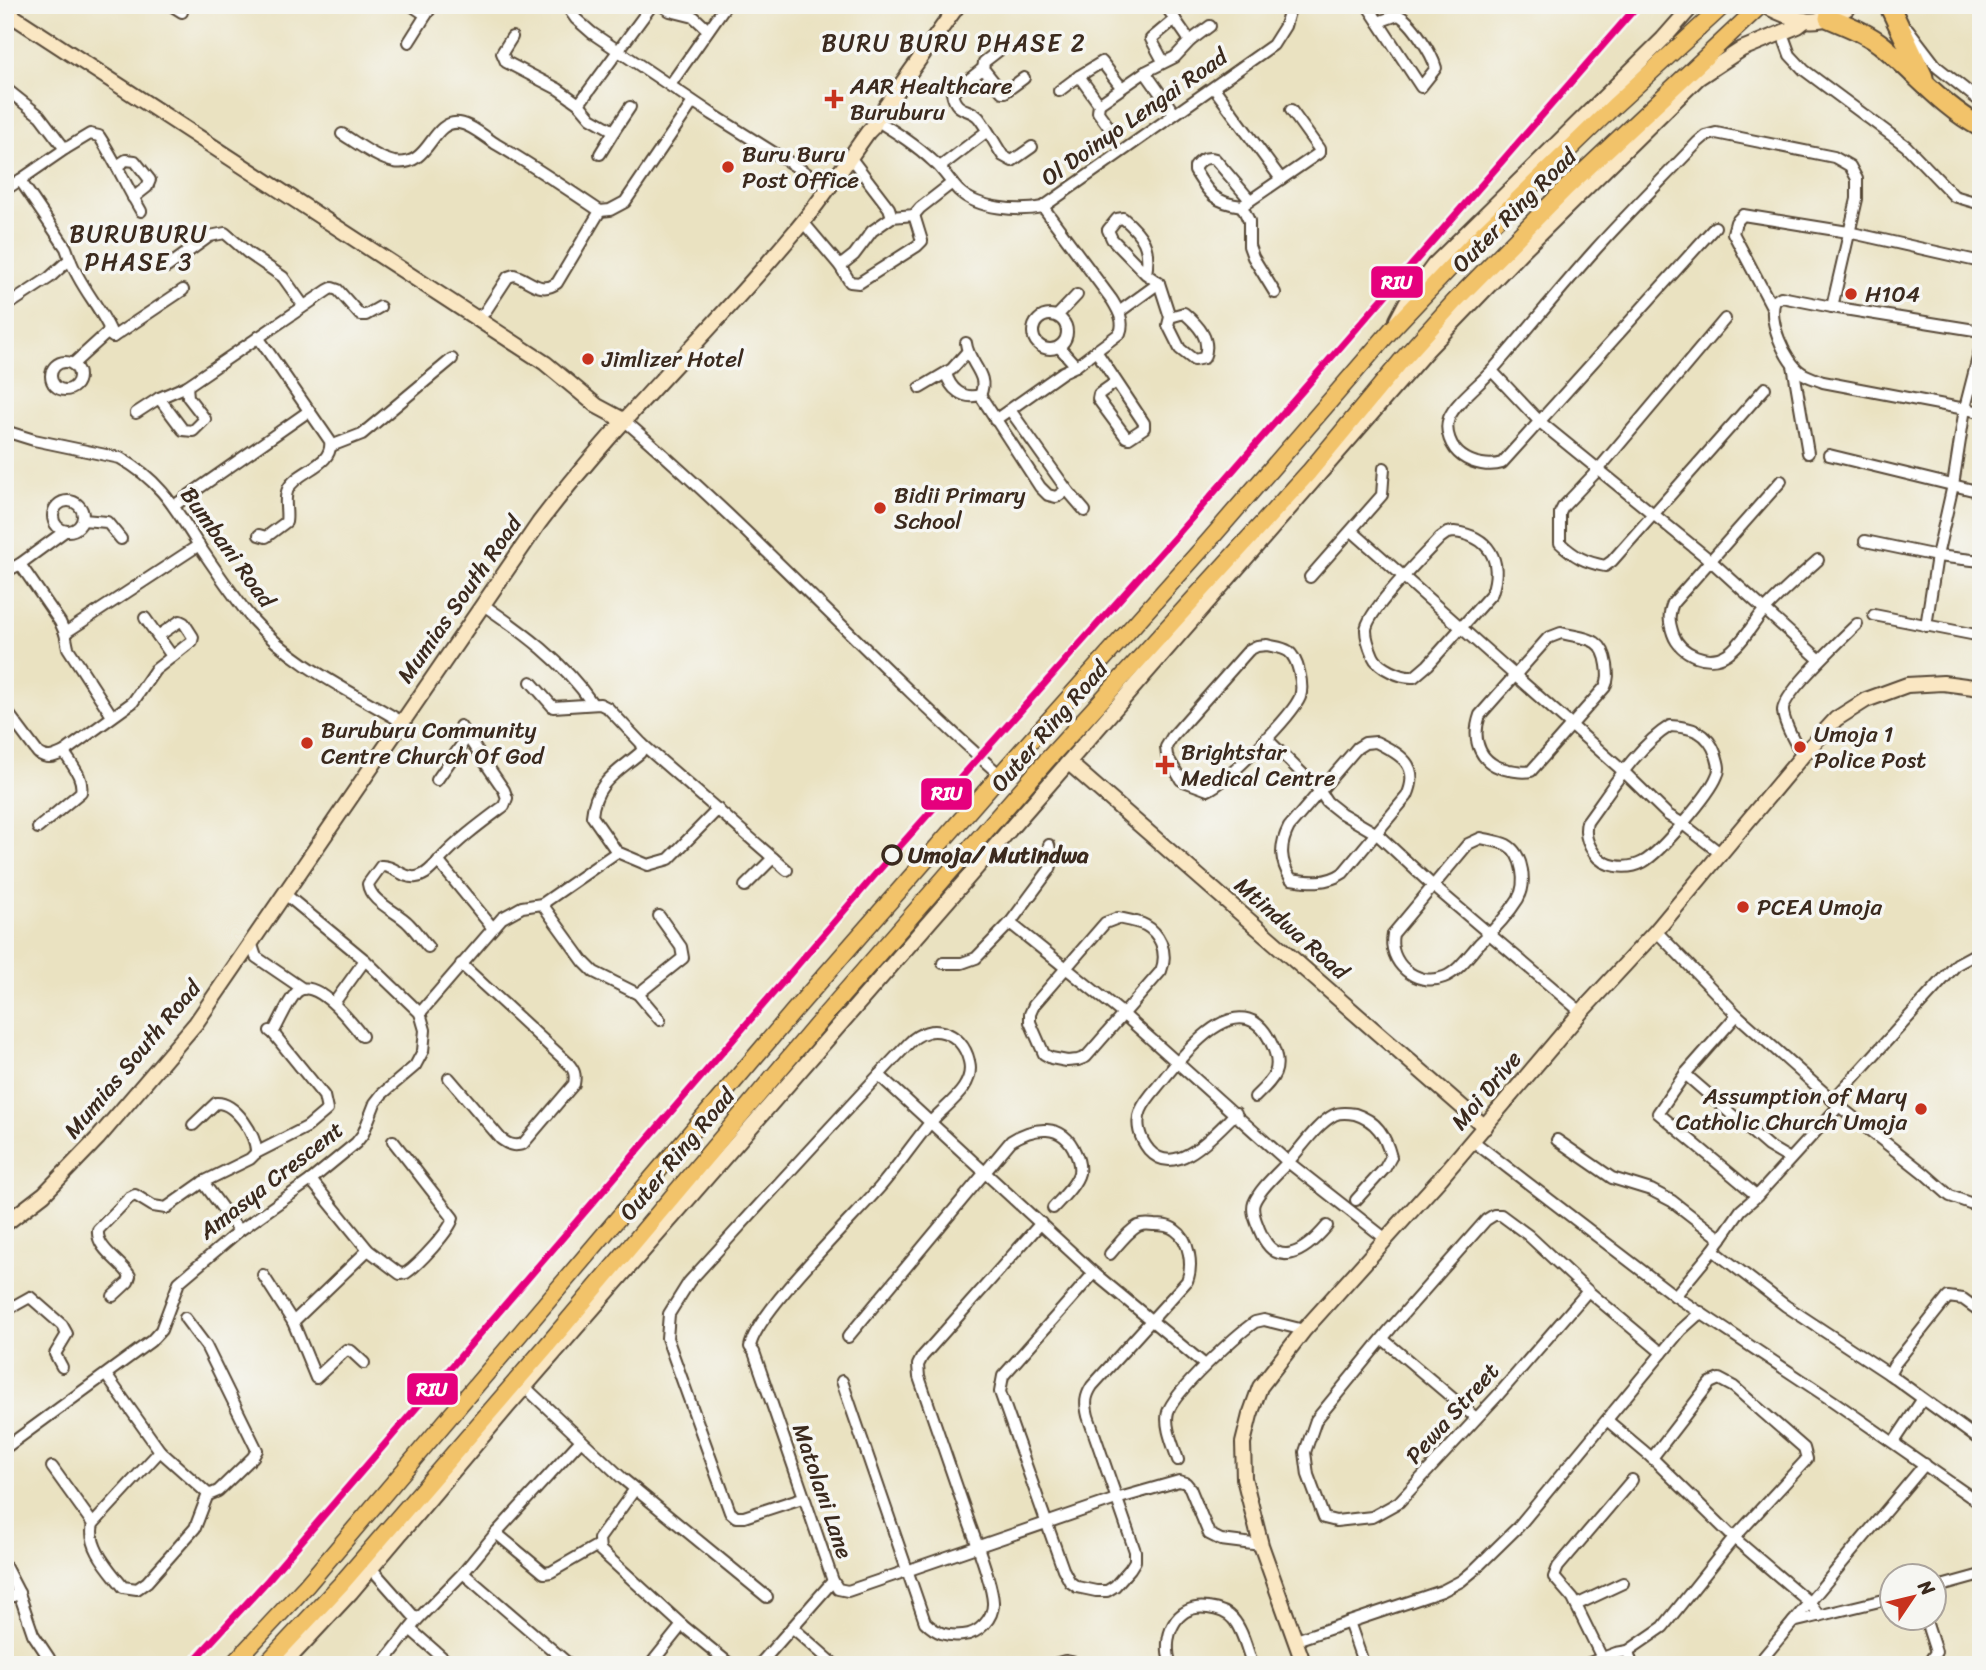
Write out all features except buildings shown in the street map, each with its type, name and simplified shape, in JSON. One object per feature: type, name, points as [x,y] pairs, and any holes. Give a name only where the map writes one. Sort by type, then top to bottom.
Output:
[{"type":"highway","points":[[1889,7],[1929,88]]},
{"type":"highway","points":[[1829,18],[1862,32],[1883,46],[1950,107],[1981,127]]},
{"type":"main road","name":"Mumias South Road","points":[[5,1224],[44,1194],[122,1111],[196,1023],[552,506],[803,222],[830,188],[958,5]]},
{"type":"main road","name":"Outer Ring Road","points":[[1393,328],[1406,303],[1434,265],[1693,5]]},
{"type":"main road","name":"Outer Ring Road","points":[[232,1665],[306,1586],[793,1012],[1393,328],[1483,233],[1724,5]]},
{"type":"main road","name":"Outer Ring Road","points":[[265,1665],[341,1584],[550,1343],[826,1014],[1103,697],[1309,472],[1401,361],[1461,295],[1566,188],[1763,5],[1783,16],[1803,22]]},
{"type":"main road","points":[[284,1665],[1427,350],[1513,260],[1698,78],[1742,49],[1803,22],[1829,18],[1851,5]]},
{"type":"main road","points":[[5,11],[378,256],[482,318],[545,363],[597,406],[625,421]]},
{"type":"main road","points":[[1401,361],[1427,350]]},
{"type":"main road","points":[[597,406],[608,432],[607,441]]},
{"type":"main road","name":"Moi Drive","points":[[1300,1664],[1296,1640],[1261,1545],[1244,1478],[1243,1443],[1260,1387],[1304,1330],[1473,1141],[1581,1012],[1656,931],[1836,719],[1866,700],[1906,685],[1943,683],[1981,688]]},
{"type":"main road","name":"Mtindwa Road","points":[[1069,763],[1485,1127]]},
{"type":"main road","points":[[542,1370],[550,1343]]},
{"type":"street","points":[[171,5],[182,12]]},
{"type":"street","points":[[409,42],[429,10],[411,5]]},
{"type":"street","points":[[566,5],[576,19],[592,33],[693,102],[830,188]]},
{"type":"street","points":[[579,104],[652,5]]},
{"type":"street","points":[[661,5],[670,12],[694,17],[708,30]]},
{"type":"street","points":[[670,85],[726,5]]},
{"type":"street","points":[[1165,5],[1190,41]]},
{"type":"street","name":"Ol Doinyo Lengai Road","points":[[876,120],[913,143],[940,167],[969,199],[988,205],[1028,210],[1043,206],[1273,46],[1285,26],[1291,5]]},
{"type":"street","points":[[1367,5],[1392,44],[1421,87],[1436,68],[1409,22],[1398,15],[1378,22]]},
{"type":"street","points":[[1889,7],[1937,67],[1981,102]]},
{"type":"street","points":[[1163,61],[1151,39],[1175,19]]},
{"type":"street","points":[[1099,104],[1144,72],[1180,53],[1190,41],[1210,26]]},
{"type":"street","points":[[1782,33],[1790,55],[1804,70],[1906,146],[1954,196],[1981,204]]},
{"type":"street","points":[[512,37],[502,53],[506,62],[558,89],[579,104],[591,118],[614,131]]},
{"type":"street","points":[[1002,48],[984,62],[984,70],[1002,92],[1024,78]]},
{"type":"street","points":[[1059,91],[1101,62],[1121,87]]},
{"type":"street","points":[[984,70],[977,72],[952,93],[953,98],[960,108],[977,116],[1008,160],[1012,161],[1032,147]]},
{"type":"street","points":[[1144,72],[1174,113]]},
{"type":"street","points":[[1079,76],[1099,104],[1098,112],[1111,130]]},
{"type":"street","points":[[5,88],[40,116],[65,149]]},
{"type":"street","points":[[1214,88],[1281,179]]},
{"type":"street","points":[[342,134],[379,156],[393,162],[406,162],[421,156],[440,129],[458,123],[545,173],[600,211],[610,210],[625,202],[693,102]]},
{"type":"street","points":[[600,153],[631,107]]},
{"type":"street","points":[[1275,293],[1252,257],[1246,203],[1215,159],[1208,158],[1195,167],[1195,171],[1215,199],[1223,204],[1246,203],[1319,153],[1319,149],[1291,110]]},
{"type":"street","points":[[940,167],[986,132]]},
{"type":"street","points":[[1715,227],[1503,463],[1494,466],[1480,463],[1455,450],[1448,432],[1448,420],[1454,411],[1492,371],[1597,248],[1705,136],[1716,133],[1834,157],[1850,166],[1857,179],[1857,199],[1832,307]]},
{"type":"street","points":[[5,190],[65,149],[94,134],[99,136],[141,212]]},
{"type":"street","points":[[850,157],[889,208],[892,217]]},
{"type":"street","points":[[117,166],[128,159],[135,161],[150,180],[148,187],[133,198]]},
{"type":"street","points":[[20,180],[66,248],[79,280],[108,324],[113,337]]},
{"type":"street","points":[[840,266],[854,255],[873,231],[892,217],[914,215],[919,208],[952,183]]},
{"type":"street","points":[[995,419],[1076,366],[1120,333],[1123,326],[1119,312],[1043,206]]},
{"type":"street","points":[[482,318],[508,277],[514,275],[533,286],[550,287],[557,283],[600,211]]},
{"type":"street","points":[[803,222],[850,282],[859,283],[922,241],[914,215]]},
{"type":"street","points":[[1772,307],[1733,233],[1736,222],[1743,215],[1848,232],[1981,262]]},
{"type":"street","points":[[1146,274],[1148,250],[1134,227],[1123,218],[1117,219],[1108,230],[1112,239],[1146,274],[1159,283],[1170,317],[1168,325],[1180,349],[1194,360],[1204,358],[1208,348],[1206,339],[1193,321],[1184,313],[1170,317]]},
{"type":"street","points":[[167,267],[211,236],[225,233],[283,277],[303,305]]},
{"type":"street","points":[[5,307],[49,278],[70,259]]},
{"type":"street","points":[[1119,312],[1159,283]]},
{"type":"street","points":[[136,414],[159,398],[187,386],[303,305],[332,288],[338,290],[360,315],[366,315],[380,307]]},
{"type":"street","points":[[113,337],[183,290]]},
{"type":"street","points":[[1057,316],[1077,295]]},
{"type":"street","points":[[1808,453],[1793,365],[1771,316],[1775,301],[1781,298],[1981,331]]},
{"type":"street","points":[[1043,316],[1057,316],[1067,330],[1064,342],[1053,349],[1041,347],[1036,343],[1034,325],[1043,316]]},
{"type":"street","points":[[1725,319],[1597,471],[1563,507],[1560,513],[1560,543],[1573,556],[1586,562],[1605,566],[1612,561],[1765,388]]},
{"type":"street","points":[[73,364],[107,333],[113,337]]},
{"type":"street","points":[[258,337],[331,446],[327,456],[288,487],[285,500],[286,522],[266,537],[259,535]]},
{"type":"street","points":[[1926,626],[1965,408],[1981,346]]},
{"type":"street","points":[[920,388],[946,373],[967,347],[983,379],[979,395],[972,397],[957,392],[946,373]]},
{"type":"street","points":[[1059,347],[1076,366]]},
{"type":"street","points":[[1096,351],[1145,426],[1129,438],[1098,399],[1099,394],[1116,382]]},
{"type":"street","points":[[331,446],[362,434],[452,359]]},
{"type":"street","points":[[1793,365],[1802,373],[1823,382],[1981,412]]},
{"type":"street","points":[[1492,371],[1540,422],[1711,561],[1820,660]]},
{"type":"street","points":[[159,398],[183,430],[193,431],[205,419],[188,397],[187,386]]},
{"type":"street","points":[[979,395],[1040,487],[1048,495],[1056,497],[1067,490]]},
{"type":"street","points":[[1010,410],[1085,511]]},
{"type":"street","points":[[175,505],[309,411]]},
{"type":"street","points":[[625,421],[680,467],[946,727],[1000,775]]},
{"type":"street","name":"Bumbani Road","points":[[5,431],[15,436],[120,458],[155,482],[175,505],[199,545],[250,616],[272,640],[311,670],[402,722]]},
{"type":"street","points":[[1829,455],[1981,492]]},
{"type":"street","points":[[1310,577],[1382,495],[1384,468]]},
{"type":"street","points":[[1781,481],[1673,603],[1669,612],[1676,644],[1684,652],[1718,658],[1729,653],[1765,610],[1818,560]]},
{"type":"street","points":[[64,501],[72,501],[79,505],[83,520],[80,527],[65,531],[53,521],[53,513],[64,501]]},
{"type":"street","points":[[83,520],[107,522],[121,539]]},
{"type":"street","points":[[5,572],[65,531]]},
{"type":"street","points":[[1352,531],[1668,814],[1720,853]]},
{"type":"street","points":[[1447,533],[1469,534],[1483,542],[1496,565],[1496,583],[1492,593],[1461,627],[1428,665],[1414,677],[1406,678],[1375,661],[1366,630],[1370,618],[1403,578],[1447,533]]},
{"type":"street","points":[[1865,541],[1937,556],[1981,561]]},
{"type":"street","points":[[65,633],[199,545]]},
{"type":"street","points":[[20,564],[60,622],[68,648],[112,716]]},
{"type":"street","points":[[482,604],[527,634],[577,681],[592,703]]},
{"type":"street","points":[[1874,615],[1981,636]]},
{"type":"street","points":[[145,618],[172,656]]},
{"type":"street","points":[[5,709],[38,753],[52,758],[133,702],[155,670],[192,641],[192,633],[180,621],[158,636]]},
{"type":"street","points":[[1802,756],[1783,713],[1783,706],[1820,660],[1857,624]]},
{"type":"street","points":[[1561,633],[1596,641],[1606,653],[1608,680],[1570,725],[1531,771],[1525,772],[1501,769],[1488,763],[1482,756],[1476,725],[1480,715],[1514,676],[1553,635],[1561,633]]},
{"type":"street","points":[[1257,646],[1282,648],[1290,652],[1301,682],[1298,700],[1266,738],[1233,773],[1208,790],[1181,780],[1167,756],[1166,747],[1172,737],[1249,650],[1257,646]]},
{"type":"street","points":[[531,682],[553,706],[592,703],[608,708],[642,744],[787,870]]},
{"type":"street","points":[[428,947],[408,923],[373,896],[368,884],[381,866],[388,865],[415,878],[426,874],[457,840],[504,806],[507,799],[504,790],[460,726]]},
{"type":"street","points":[[1670,726],[1685,726],[1702,732],[1712,744],[1719,764],[1718,775],[1683,824],[1640,863],[1627,866],[1610,865],[1597,858],[1584,831],[1587,822],[1624,772],[1659,732],[1670,726]]},
{"type":"street","points":[[437,780],[467,737]]},
{"type":"street","points":[[1266,738],[1328,802],[1341,813],[1377,834],[1432,885],[1581,1012]]},
{"type":"street","points":[[1376,742],[1404,758],[1410,768],[1413,783],[1407,796],[1343,873],[1334,879],[1304,881],[1291,878],[1282,864],[1283,838],[1319,790],[1365,743],[1376,742]]},
{"type":"street","points":[[642,744],[640,753],[604,783],[595,795],[593,803],[592,816],[617,852],[648,865],[669,859],[718,809]]},
{"type":"street","points":[[38,828],[81,792],[79,777],[64,752]]},
{"type":"street","points":[[1481,838],[1509,846],[1517,856],[1522,873],[1519,897],[1489,934],[1456,969],[1445,977],[1435,979],[1410,975],[1401,966],[1391,942],[1393,934],[1432,885],[1468,844],[1481,838]]},
{"type":"street","points":[[943,963],[962,963],[976,958],[1010,923],[1050,869],[1052,862],[1049,845]]},
{"type":"street","points":[[285,894],[365,960],[420,1013],[502,918],[522,907],[542,904],[617,852]]},
{"type":"street","points":[[745,886],[773,858]]},
{"type":"street","points":[[438,861],[492,927]]},
{"type":"street","points":[[542,904],[574,950],[594,972],[638,995],[660,1020]]},
{"type":"street","points":[[638,995],[683,958],[681,947],[659,916]]},
{"type":"street","points":[[1118,918],[1150,926],[1164,951],[1161,971],[1086,1057],[1067,1061],[1044,1054],[1030,1022],[1034,1005],[1066,966],[1105,923],[1118,918]]},
{"type":"street","points":[[1010,923],[1066,966],[1178,1061],[1288,1162],[1386,1240]]},
{"type":"street","points":[[1656,931],[1737,1015],[1836,1103],[1950,1196],[1981,1207]]},
{"type":"street","points":[[251,942],[256,957],[303,989]]},
{"type":"street","points":[[1675,1296],[1713,1250],[1741,1210],[1790,1159],[1889,1035],[1956,964],[1981,951]]},
{"type":"street","points":[[334,1003],[365,960]]},
{"type":"street","points":[[449,1079],[500,1139],[509,1145],[517,1146],[523,1144],[574,1084],[576,1077],[568,1063],[461,964]]},
{"type":"street","points":[[113,1296],[128,1282],[130,1276],[100,1242],[98,1230],[131,1197],[139,1196],[153,1206],[166,1208],[203,1182],[307,1127],[327,1110],[324,1096],[271,1031],[296,992],[311,989],[334,1003],[362,1036]]},
{"type":"street","name":"Amasya Crescent","points":[[6,1444],[151,1342],[161,1330],[179,1282],[239,1231],[311,1180],[356,1143],[363,1135],[375,1103],[415,1066],[424,1051],[425,1030],[420,1013]]},
{"type":"street","points":[[1737,1015],[1685,1074],[1658,1113],[1757,1196]]},
{"type":"street","points":[[1236,1113],[1189,1156],[1171,1159],[1154,1155],[1144,1144],[1138,1125],[1141,1111],[1178,1061],[1217,1024],[1230,1019],[1251,1020],[1267,1033],[1278,1059],[1277,1071],[1272,1080],[1255,1097]]},
{"type":"street","points":[[802,1498],[744,1517],[736,1517],[730,1512],[667,1338],[669,1314],[689,1282],[879,1075],[916,1036],[927,1030],[937,1030],[959,1042],[970,1063],[971,1074],[968,1083],[930,1124]]},
{"type":"street","points":[[1685,1074],[1768,1146],[1790,1159]]},
{"type":"street","points":[[879,1075],[1094,1273],[1205,1365]]},
{"type":"street","points":[[193,1125],[216,1103],[227,1105],[240,1117],[252,1136],[257,1153]]},
{"type":"street","points":[[1327,1226],[1311,1245],[1301,1251],[1282,1254],[1270,1250],[1264,1241],[1253,1205],[1259,1194],[1336,1113],[1351,1113],[1369,1119],[1381,1130],[1391,1157],[1385,1168],[1356,1200]]},
{"type":"street","name":"Matolani Lane","points":[[930,1124],[880,1186],[785,1293],[753,1333],[750,1347],[754,1352],[832,1581],[838,1589],[848,1591],[907,1573],[1116,1499],[1179,1481],[1186,1483],[1209,1534],[1221,1540],[1261,1545]]},
{"type":"street","points":[[848,1337],[1011,1142],[1023,1134],[1037,1130],[1062,1133],[1072,1143],[1080,1170],[1053,1209]]},
{"type":"street","points":[[1557,1140],[1612,1178],[1651,1190],[1672,1200],[1721,1239]]},
{"type":"street","points":[[311,1180],[368,1250],[400,1274],[407,1273],[452,1223],[453,1218],[393,1141]]},
{"type":"street","points":[[1473,1141],[1675,1296],[1981,1504]]},
{"type":"street","points":[[203,1182],[239,1231]]},
{"type":"street","points":[[1476,1418],[1384,1340],[1391,1328],[1486,1220],[1494,1215],[1501,1215],[1528,1235],[1588,1291],[1662,1353]]},
{"type":"street","points":[[842,1381],[925,1622],[935,1632],[955,1637],[970,1635],[982,1627],[991,1616],[993,1602],[978,1548],[919,1377],[918,1366],[922,1357],[1041,1223]]},
{"type":"street","points":[[1094,1273],[1007,1371],[1000,1382],[1000,1392],[1045,1525],[1070,1582],[1077,1587],[1107,1591],[1115,1586],[1135,1561],[1135,1551],[1088,1416],[1086,1395],[1092,1385],[1152,1322],[1187,1281],[1191,1272],[1184,1240],[1176,1230],[1166,1226],[1144,1224],[1136,1227],[1110,1254]]},
{"type":"street","points":[[293,1322],[368,1250]]},
{"type":"street","points":[[1713,1250],[1786,1306],[1889,1374],[1981,1441]]},
{"type":"street","points":[[263,1275],[293,1322],[317,1378],[346,1350],[351,1351],[364,1363]]},
{"type":"street","name":"Pewa Street","points":[[1384,1340],[1316,1420],[1310,1436],[1305,1452],[1308,1475],[1324,1518],[1336,1521],[1372,1517],[1399,1502],[1588,1291]]},
{"type":"street","points":[[5,1311],[30,1297],[62,1325],[67,1334],[55,1354],[62,1367]]},
{"type":"street","points":[[1889,1374],[1948,1297],[1963,1299],[1981,1312]]},
{"type":"street","points":[[1296,1640],[1442,1591],[1461,1581],[1518,1527],[1681,1330],[1701,1312]]},
{"type":"street","points":[[185,1318],[206,1346],[257,1450],[218,1491],[208,1494]]},
{"type":"street","points":[[1178,1460],[1167,1419],[1169,1409],[1205,1365],[1255,1322],[1265,1320],[1304,1330]]},
{"type":"street","points":[[106,1375],[160,1451],[208,1494]]},
{"type":"street","points":[[1584,1665],[1628,1651],[1663,1627],[1734,1538],[1807,1459],[1804,1448],[1734,1387],[1719,1379],[1710,1383],[1652,1458]]},
{"type":"street","points":[[525,1387],[635,1489],[766,1597]]},
{"type":"street","points":[[1894,1443],[1922,1400]]},
{"type":"street","points":[[1608,1420],[1652,1458],[1734,1538],[1810,1603],[1819,1616]]},
{"type":"street","points":[[382,1665],[414,1624],[581,1440]]},
{"type":"street","points":[[160,1451],[93,1524],[94,1547],[123,1587],[137,1589],[146,1583],[195,1528],[208,1494]]},
{"type":"street","points":[[1757,1665],[1925,1464]]},
{"type":"street","points":[[52,1468],[93,1524]]},
{"type":"street","points":[[1602,1658],[1576,1605],[1554,1577],[1556,1571],[1632,1480]]},
{"type":"street","points":[[635,1489],[599,1539],[600,1550],[682,1625],[732,1665]]},
{"type":"street","points":[[496,1533],[544,1573],[551,1572],[598,1545]]},
{"type":"street","points":[[5,1566],[19,1592],[33,1634],[51,1665]]},
{"type":"street","points":[[371,1568],[414,1624],[451,1665]]},
{"type":"street","points":[[463,1573],[570,1665]]},
{"type":"street","points":[[1948,1584],[1981,1575]]},
{"type":"street","points":[[759,1665],[832,1581]]},
{"type":"street","points":[[1576,1605],[1623,1583]]},
{"type":"street","points":[[5,1600],[19,1592]]},
{"type":"street","points":[[1793,1622],[1878,1601]]},
{"type":"street","points":[[1171,1665],[1166,1645],[1167,1637],[1184,1612],[1198,1607],[1217,1609],[1231,1617],[1253,1665]]},
{"type":"street","points":[[1349,1622],[1364,1665]]},
{"type":"street","points":[[650,1665],[682,1625]]},
{"type":"street","points":[[792,1627],[835,1665]]},
{"type":"street","points":[[1927,1665],[1936,1652],[1930,1632]]},
{"type":"street","points":[[1628,1651],[1632,1665]]},
{"type":"street","points":[[1051,1665],[1065,1661],[1086,1665]]},
{"type":"transit line","name":"RIU","points":[[190,1665],[268,1580],[892,855],[1176,536],[1638,5]]},
{"type":"place","name":"AAR Healthcare Buruburu","points":[[834,99]]},
{"type":"place","name":"Buru Buru Post Office","points":[[728,167]]},
{"type":"place","name":"H104","points":[[1851,294]]},
{"type":"place","name":"Jimlizer Hotel","points":[[588,359]]},
{"type":"place","name":"Bidii Primary School","points":[[880,508]]},
{"type":"place","name":"Buruburu Community Centre Church Of God","points":[[307,743]]},
{"type":"place","name":"Umoja 1 Police Post","points":[[1800,747]]},
{"type":"place","name":"Brightstar Medical Centre","points":[[1165,765]]},
{"type":"place","name":"Umoja/ Mutindwa","points":[[892,855]]},
{"type":"place","name":"PCEA Umoja","points":[[1743,907]]},
{"type":"place","name":"Assumption of Mary Catholic Church Umoja","points":[[1921,1109]]},
{"type":"district","name":"BURU BURU PHASE 2","points":[[954,43]]},
{"type":"district","name":"BURUBURU PHASE 3","points":[[139,248]]}]
